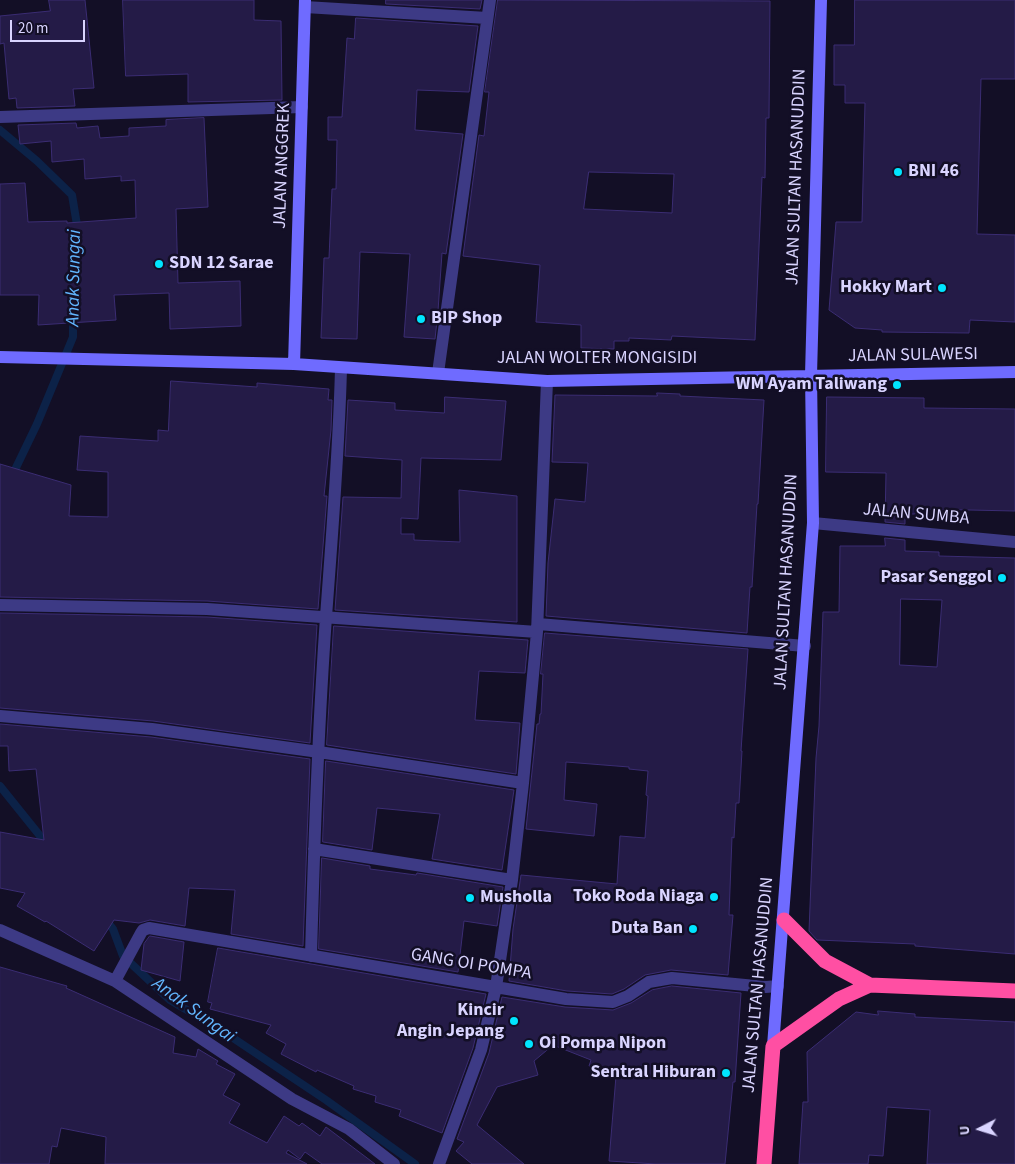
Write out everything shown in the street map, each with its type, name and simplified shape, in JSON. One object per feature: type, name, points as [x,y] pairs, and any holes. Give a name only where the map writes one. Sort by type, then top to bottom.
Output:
[{"type":"highway","points":[[784,920],[825,961],[870,985],[1015,991]]},
{"type":"highway","points":[[773,1046],[839,999],[870,985]]},
{"type":"highway","name":"JALAN SULTAN HASANUDDIN","points":[[764,1164],[773,1046]]},
{"type":"street","points":[[438,373],[490,0]]},
{"type":"street","name":"JALAN SULTAN HASANUDDIN","points":[[773,1046],[813,523],[811,375],[821,0]]},
{"type":"street","points":[[305,3],[487,18]]},
{"type":"street","name":"JALAN ANGGREK","points":[[294,364],[305,3]]},
{"type":"street","points":[[0,116],[302,107]]},
{"type":"street","name":"JALAN WOLTER MONGISIDI","points":[[0,357],[294,364],[547,381],[811,375]]},
{"type":"street","points":[[311,956],[314,849],[326,618],[340,442],[341,368]]},
{"type":"street","name":"JALAN SULAWESI","points":[[811,375],[1015,372]]},
{"type":"street","points":[[440,1162],[481,1050],[496,987],[512,880],[537,628],[547,381]]},
{"type":"street","name":"JALAN SUMBA","points":[[813,523],[1015,542]]},
{"type":"street","points":[[0,605],[207,609],[326,618],[537,628],[804,646]]},
{"type":"street","points":[[0,716],[152,730],[319,752],[523,783]]},
{"type":"street","points":[[314,849],[512,880]]},
{"type":"street","name":"GANG OI POMPA","points":[[115,981],[143,930],[155,929],[566,999],[613,1002],[628,996],[649,982],[672,978],[766,987],[778,986]]},
{"type":"street","points":[[0,930],[115,981],[292,1098],[349,1129],[394,1164]]},
{"type":"building","points":[[49,0],[85,0],[94,88],[73,89],[75,106],[17,108],[16,98],[9,99],[4,43],[0,44],[0,16],[50,11]]},
{"type":"building","points":[[123,0],[254,0],[254,20],[281,21],[282,100],[188,102],[188,74],[126,76]]},
{"type":"building","points":[[386,0],[482,0],[480,9],[386,4]]},
{"type":"building","points":[[498,0],[770,1],[769,118],[766,118],[765,178],[762,177],[755,340],[672,336],[671,340],[629,338],[629,341],[614,341],[614,349],[581,348],[581,325],[536,322],[540,265],[463,256],[479,135],[484,136],[489,92],[485,92]],"holes":[[[589,172],[674,174],[672,213],[584,209]]]},
{"type":"building","points":[[855,0],[1015,0],[1015,79],[981,79],[977,234],[1015,235],[1015,322],[970,320],[969,333],[882,332],[882,330],[855,328],[829,310],[836,222],[862,222],[865,103],[845,103],[845,85],[834,85],[834,45],[854,45]]},
{"type":"building","points":[[356,18],[478,26],[469,92],[417,90],[415,130],[463,134],[446,254],[442,253],[435,339],[404,337],[410,254],[360,252],[357,339],[321,338],[324,258],[329,258],[332,189],[336,189],[337,140],[328,140],[328,117],[342,117],[347,38],[354,39]]},
{"type":"building","points":[[204,118],[208,207],[176,209],[178,283],[240,281],[241,326],[170,329],[169,293],[114,295],[116,320],[38,325],[39,295],[0,295],[0,184],[25,183],[28,222],[67,221],[67,223],[136,218],[135,180],[121,181],[121,176],[85,179],[84,159],[52,162],[51,141],[20,144],[18,125],[76,123],[77,128],[98,126],[100,138],[129,136],[129,128],[166,126],[166,120]]},
{"type":"building","points":[[171,381],[257,387],[257,383],[329,389],[328,400],[332,400],[331,430],[324,496],[327,496],[318,609],[207,601],[0,597],[0,464],[71,485],[69,516],[108,517],[108,472],[77,470],[80,436],[158,441],[158,430],[168,431]]},
{"type":"building","points":[[657,393],[764,400],[752,587],[750,587],[747,633],[546,616],[548,563],[555,499],[585,502],[588,463],[552,462],[555,395],[657,396]]},
{"type":"building","points":[[445,397],[506,401],[501,460],[421,458],[418,519],[401,518],[401,534],[414,534],[414,540],[460,542],[459,490],[517,496],[517,622],[335,610],[343,497],[401,498],[402,460],[345,456],[348,400],[395,403],[395,410],[444,413]]},
{"type":"building","points":[[827,397],[924,398],[924,408],[1015,409],[1015,511],[923,509],[923,514],[905,514],[905,524],[885,522],[886,473],[826,472]]},
{"type":"building","points":[[885,538],[905,540],[905,551],[939,552],[939,556],[1015,558],[1015,954],[915,946],[915,944],[817,940],[809,931],[823,612],[839,612],[840,546],[885,546]],"holes":[[[901,599],[942,600],[937,667],[900,665]]]},
{"type":"building","points":[[0,613],[207,617],[317,625],[310,743],[153,721],[0,708]]},
{"type":"building","points":[[334,626],[528,640],[525,673],[479,671],[475,720],[520,723],[516,774],[327,745]]},
{"type":"building","points":[[545,633],[748,649],[739,803],[736,803],[734,838],[732,837],[729,915],[733,915],[728,975],[671,970],[645,975],[624,989],[612,994],[567,991],[509,981],[513,929],[521,875],[617,884],[620,836],[645,838],[648,771],[629,769],[629,767],[566,762],[564,800],[597,804],[594,836],[526,829],[537,724],[539,724],[541,714],[543,674],[541,674]]},
{"type":"building","points":[[0,724],[151,737],[310,759],[303,946],[231,934],[235,890],[189,888],[185,926],[150,920],[139,923],[114,920],[94,951],[46,921],[17,906],[25,893],[0,888],[0,832],[44,840],[36,769],[9,771],[8,746],[0,746]]},
{"type":"building","points":[[326,761],[514,790],[502,870],[432,859],[440,814],[377,808],[372,850],[323,842]]},
{"type":"building","points":[[322,858],[370,866],[370,869],[416,875],[417,873],[503,887],[497,926],[464,921],[458,972],[319,949]]},
{"type":"building","points":[[150,936],[184,942],[180,981],[141,970],[144,944]]},
{"type":"building","points":[[218,948],[486,994],[473,1048],[442,1133],[399,1116],[401,1110],[375,1102],[376,1096],[353,1089],[354,1086],[317,1070],[316,1072],[281,1054],[286,1044],[266,1033],[271,1025],[210,1009],[212,1003],[208,1002]]},
{"type":"building","points":[[0,967],[67,986],[66,988],[175,1037],[173,1053],[196,1057],[198,1049],[218,1061],[216,1064],[235,1074],[223,1095],[240,1104],[229,1123],[267,1143],[284,1116],[299,1126],[302,1123],[320,1136],[326,1127],[375,1164],[322,1164],[305,1152],[300,1159],[288,1150],[286,1153],[307,1164],[105,1164],[106,1137],[61,1128],[57,1147],[52,1146],[49,1164],[0,1164]]},
{"type":"building","points":[[672,986],[741,993],[735,1082],[733,1082],[725,1164],[656,1164],[609,1161],[616,1076],[589,1066],[591,1060],[553,1045],[534,1061],[538,1075],[497,1087],[477,1125],[524,1164],[472,1164],[456,1151],[464,1142],[457,1139],[489,1053],[502,997],[565,1007],[613,1010],[631,1003],[652,990]]},
{"type":"building","points":[[878,1011],[915,1014],[915,1017],[1015,1022],[1015,1164],[927,1164],[930,1110],[887,1107],[883,1156],[869,1155],[868,1164],[799,1164],[803,1102],[808,1102],[807,1052],[856,1012],[878,1015]]},
{"type":"waterway","name":"Anak Sungai","points":[[0,130],[37,161],[72,195],[78,231]]},
{"type":"waterway","name":"Anak Sungai","points":[[11,478],[37,424],[73,337],[73,312]]},
{"type":"waterway","name":"Anak Sungai","points":[[0,786],[49,847]]},
{"type":"waterway","name":"Anak Sungai","points":[[105,919],[113,929],[123,956],[170,1000],[221,1030],[326,1100],[415,1164]]},
{"type":"place","name":"BNI 46","points":[[898,172]]},
{"type":"place","name":"SDN 12 Sarae","points":[[159,264]]},
{"type":"place","name":"Hokky Mart","points":[[942,288]]},
{"type":"place","name":"BIP Shop","points":[[421,319]]},
{"type":"place","name":"WM Ayam Taliwang","points":[[897,385]]},
{"type":"place","name":"Pasar Senggol","points":[[1002,578]]},
{"type":"place","name":"Toko Roda Niaga","points":[[714,897]]},
{"type":"place","name":"Musholla","points":[[470,898]]},
{"type":"place","name":"Duta Ban","points":[[693,929]]},
{"type":"place","name":"Kincir Angin Jepang","points":[[514,1021]]},
{"type":"place","name":"Oi Pompa Nipon","points":[[529,1044]]},
{"type":"place","name":"Sentral Hiburan","points":[[726,1073]]}]
